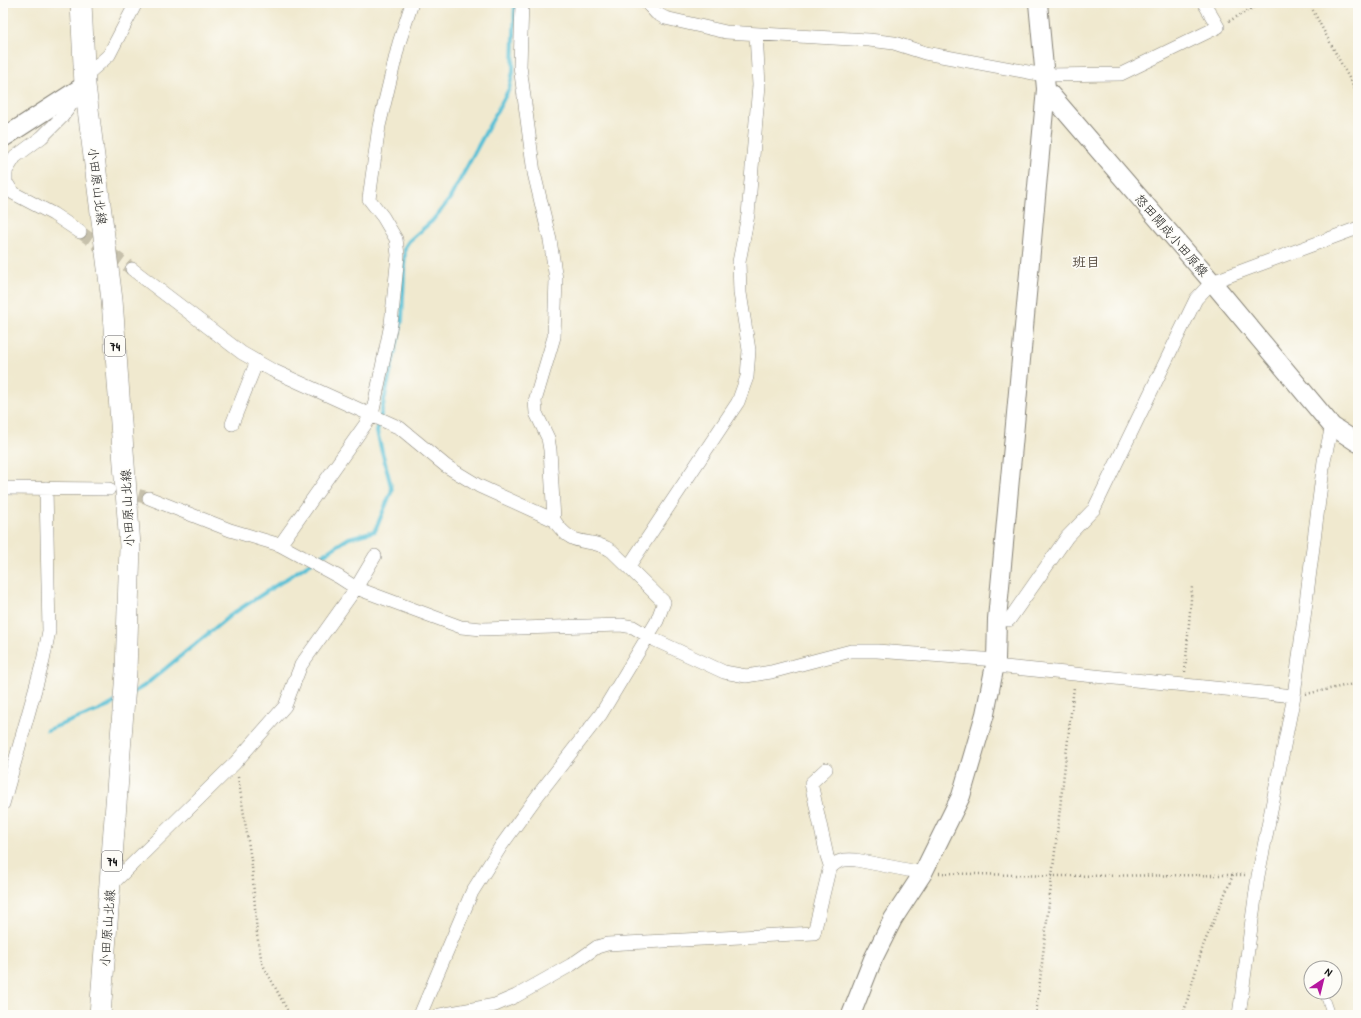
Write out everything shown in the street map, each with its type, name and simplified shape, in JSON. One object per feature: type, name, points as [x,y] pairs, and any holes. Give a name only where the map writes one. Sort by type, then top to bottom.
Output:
[{"type":"main road","name":"小田原山北線","points":[[81,3],[85,81],[112,300],[129,531],[124,699],[100,1015]]},
{"type":"street","points":[[80,232],[53,214],[13,193],[6,182],[6,171],[15,157],[42,137],[62,117],[85,81],[109,55],[136,3]]},
{"type":"street","points":[[280,545],[372,415],[391,324],[398,255],[396,239],[383,217],[369,199],[379,126],[399,43],[412,3]]},
{"type":"street","points":[[420,1015],[472,892],[501,846],[600,714],[657,621],[664,602],[612,551],[603,545],[571,539],[560,529],[554,520],[550,450],[548,438],[536,413],[535,401],[554,337],[556,279],[550,240],[534,173],[520,66],[522,3]]},
{"type":"street","points":[[646,3],[656,13],[680,23],[726,32],[881,42],[1045,82],[1121,74],[1218,26],[1204,3]]},
{"type":"street","points":[[851,1015],[873,959],[890,926],[922,873],[961,796],[985,714],[995,663],[997,619],[1045,82],[1038,3]]},
{"type":"street","points":[[629,566],[738,402],[747,377],[749,350],[740,293],[739,262],[748,214],[759,85],[756,34]]},
{"type":"street","points":[[3,138],[85,81]]},
{"type":"street","name":"怒田開成小田原線","points":[[1045,82],[1332,426],[1358,443]]},
{"type":"street","points":[[997,619],[1009,620],[1067,537],[1094,509],[1196,299],[1212,282],[1358,228]]},
{"type":"street","points":[[132,269],[242,353],[272,370],[400,428],[446,466],[479,486],[554,520]]},
{"type":"street","points":[[232,424],[257,361]]},
{"type":"street","points":[[1239,1015],[1258,876],[1294,696],[1324,461],[1332,426]]},
{"type":"street","points":[[3,488],[109,489]]},
{"type":"street","points":[[3,804],[43,661],[49,631],[46,488]]},
{"type":"street","points":[[149,498],[230,530],[280,545],[339,577],[356,588],[461,627],[482,629],[621,625],[633,627],[648,636],[724,672],[746,676],[771,672],[851,651],[877,651],[995,663],[1075,674],[1294,696]]},
{"type":"street","points":[[110,886],[235,763],[285,706],[301,665],[356,588],[375,556]]},
{"type":"street","points":[[826,769],[811,783],[831,868]]},
{"type":"street","points":[[440,1015],[495,1005],[516,996],[571,965],[597,947],[607,944],[814,933],[831,868],[834,864],[847,859],[922,873]]},
{"type":"lane","points":[[1326,1000],[1331,1015]]},
{"type":"path","points":[[1218,26],[1262,3]]},
{"type":"path","points":[[1309,3],[1358,95]]},
{"type":"path","points":[[1184,685],[1192,587]]},
{"type":"path","points":[[1036,1015],[1075,674]]},
{"type":"path","points":[[1294,696],[1358,683]]},
{"type":"path","points":[[235,763],[252,866],[257,935],[262,963],[290,1015]]},
{"type":"path","points":[[922,873],[1052,876],[1258,876]]},
{"type":"path","points":[[1183,1015],[1203,946],[1233,875]]},
{"type":"waterway","points":[[132,693],[144,686],[232,614],[349,538],[375,531],[392,490],[377,432],[402,320],[405,247],[409,241],[432,221],[449,200],[509,89],[513,72],[515,3]]},
{"type":"waterway","points":[[47,730],[105,708],[117,701]]},
{"type":"tunnel","points":[[80,232],[132,269]]},
{"type":"tunnel","points":[[120,491],[149,498]]},
{"type":"district","name":"班目","points":[[1086,261]]}]
